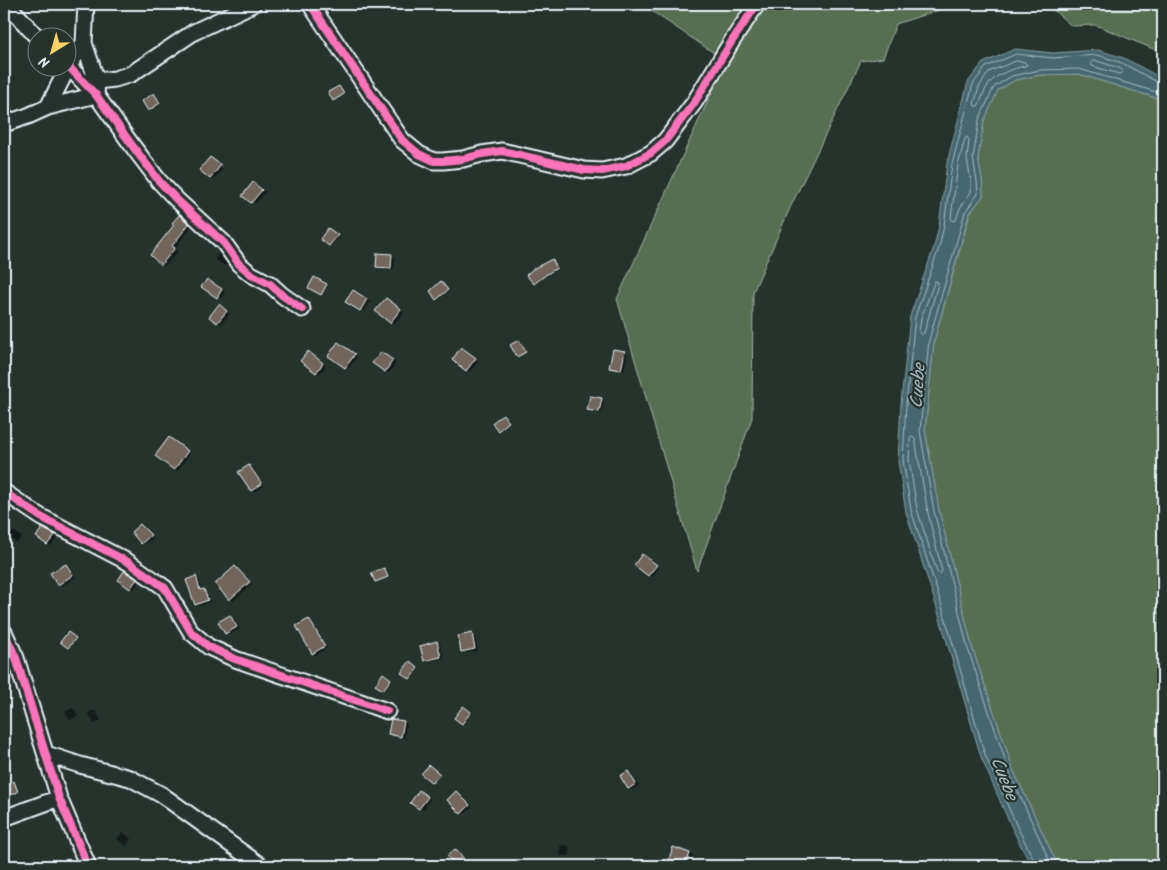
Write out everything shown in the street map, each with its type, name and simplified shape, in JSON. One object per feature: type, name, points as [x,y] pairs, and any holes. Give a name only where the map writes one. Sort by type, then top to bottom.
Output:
[{"type":"street","points":[[7,4],[29,28]]},
{"type":"street","points":[[86,4],[84,43],[97,88],[134,148],[159,181],[224,243],[239,264],[251,274],[270,284],[302,309]]},
{"type":"street","points":[[4,124],[131,74],[194,32],[253,4]]},
{"type":"street","points":[[310,4],[402,140],[419,154],[434,161],[444,161],[502,151],[584,170],[602,170],[626,166],[651,153],[666,141],[694,103],[757,4]]},
{"type":"street","points":[[78,52],[84,43]]},
{"type":"street","points":[[78,74],[97,88]]},
{"type":"street","points":[[48,107],[62,78]]},
{"type":"street","points":[[4,492],[41,517],[128,562],[165,588],[191,632],[209,647],[234,659],[387,711]]},
{"type":"street","points":[[4,632],[16,658],[59,798],[88,866]]},
{"type":"street","points":[[46,754],[130,778],[162,794],[261,866]]},
{"type":"street","points":[[4,818],[59,798]]},
{"type":"green space","points":[[641,4],[957,4],[896,24],[883,58],[861,61],[790,208],[753,292],[752,418],[697,571],[617,299],[726,61]]},
{"type":"green space","points":[[1046,4],[1163,4],[1163,53],[1096,25],[1072,26]]},
{"type":"green space","points":[[1079,74],[1163,100],[1163,866],[1058,866],[1014,772],[972,647],[939,510],[925,430],[934,341],[970,213],[983,196],[978,158],[984,121],[998,90],[1015,80],[1040,75]]},
{"type":"water","name":"Cuebe","points":[[1015,49],[1053,53],[1098,50],[1124,58],[1163,79],[1163,100],[1079,74],[1040,75],[1015,80],[998,90],[984,121],[978,158],[983,196],[969,214],[934,341],[925,430],[939,510],[972,647],[1014,772],[1058,866],[1031,866],[1011,826],[981,757],[906,512],[898,461],[901,403],[910,316],[934,247],[939,226],[947,163],[968,82],[983,63]]},
{"type":"building","points":[[339,86],[344,94],[333,101],[328,92]]},
{"type":"building","points":[[154,93],[160,103],[148,111],[142,101]]},
{"type":"building","points":[[210,157],[221,165],[210,179],[199,170]]},
{"type":"building","points":[[253,182],[262,190],[251,203],[242,196]]},
{"type":"building","points":[[179,215],[189,224],[172,246],[175,248],[161,265],[150,255],[174,225],[172,223]]},
{"type":"building","points":[[328,228],[338,235],[329,246],[320,239]]},
{"type":"building","points":[[377,253],[392,254],[391,268],[376,267]]},
{"type":"building","points":[[552,259],[557,268],[534,284],[526,275]]},
{"type":"building","points":[[314,277],[327,284],[321,295],[308,288]]},
{"type":"building","points":[[207,279],[222,289],[217,298],[201,287]]},
{"type":"building","points":[[441,281],[448,290],[436,300],[430,291]]},
{"type":"building","points":[[353,290],[367,299],[360,311],[345,302]]},
{"type":"building","points":[[386,298],[401,309],[390,323],[375,311]]},
{"type":"building","points":[[219,304],[227,311],[217,323],[209,317]]},
{"type":"building","points":[[519,340],[526,352],[517,357],[510,345]]},
{"type":"building","points":[[338,342],[355,354],[345,368],[328,356]]},
{"type":"building","points":[[461,347],[476,358],[466,371],[452,360]]},
{"type":"building","points":[[613,349],[625,351],[621,370],[609,368]]},
{"type":"building","points":[[308,351],[323,363],[316,373],[300,361]]},
{"type":"building","points":[[381,352],[393,360],[385,372],[372,363]]},
{"type":"building","points":[[590,396],[602,398],[599,412],[587,410]]},
{"type":"building","points":[[503,414],[509,422],[498,431],[492,423]]},
{"type":"building","points":[[169,437],[188,451],[174,470],[155,456]]},
{"type":"building","points":[[249,465],[262,484],[251,491],[238,472]]},
{"type":"building","points":[[140,524],[151,535],[141,544],[131,532]]},
{"type":"building","points":[[42,528],[55,535],[47,545],[36,537]]},
{"type":"building","points":[[642,554],[657,565],[648,576],[634,565]]},
{"type":"building","points":[[66,564],[73,575],[58,585],[50,573]]},
{"type":"building","points":[[235,566],[250,582],[229,600],[215,584]]},
{"type":"building","points":[[384,568],[388,577],[375,582],[371,573]]},
{"type":"building","points":[[124,571],[137,579],[130,589],[118,580]]},
{"type":"building","points":[[196,576],[200,590],[204,589],[208,600],[195,605],[186,580]]},
{"type":"building","points":[[230,615],[237,627],[225,634],[218,622]]},
{"type":"building","points":[[309,619],[325,646],[312,654],[296,626]]},
{"type":"building","points":[[68,632],[76,638],[68,648],[60,642]]},
{"type":"building","points":[[472,633],[475,649],[461,652],[458,636]]},
{"type":"building","points":[[437,641],[441,657],[424,661],[420,646]]},
{"type":"building","points":[[410,661],[418,668],[410,679],[401,673]]},
{"type":"building","points":[[383,673],[391,679],[383,690],[375,685]]},
{"type":"building","points":[[463,706],[471,712],[462,724],[454,718]]},
{"type":"building","points":[[391,719],[404,721],[401,737],[388,734]]},
{"type":"building","points":[[429,765],[440,774],[432,783],[421,774]]},
{"type":"building","points":[[628,771],[636,784],[628,789],[620,776]]},
{"type":"building","points":[[14,781],[18,792],[4,797],[4,785]]},
{"type":"building","points":[[419,790],[428,797],[419,809],[410,803]]},
{"type":"building","points":[[456,791],[470,805],[461,814],[447,800]]},
{"type":"building","points":[[673,847],[690,853],[686,865],[669,859]]},
{"type":"building","points":[[455,849],[464,859],[457,866],[447,856]]},
{"type":"cycle path","points":[[310,4],[402,140],[419,154],[434,161],[443,161],[502,151],[584,170],[602,171],[626,166],[651,153],[665,141],[694,103],[757,4]]},
{"type":"cycle path","points":[[78,76],[96,95],[159,181],[177,200],[224,243],[239,264],[251,274],[270,284],[302,309]]},
{"type":"cycle path","points":[[4,492],[41,517],[128,562],[165,588],[191,632],[209,647],[235,659],[387,711]]},
{"type":"cycle path","points":[[4,632],[16,658],[59,798],[88,866]]}]
